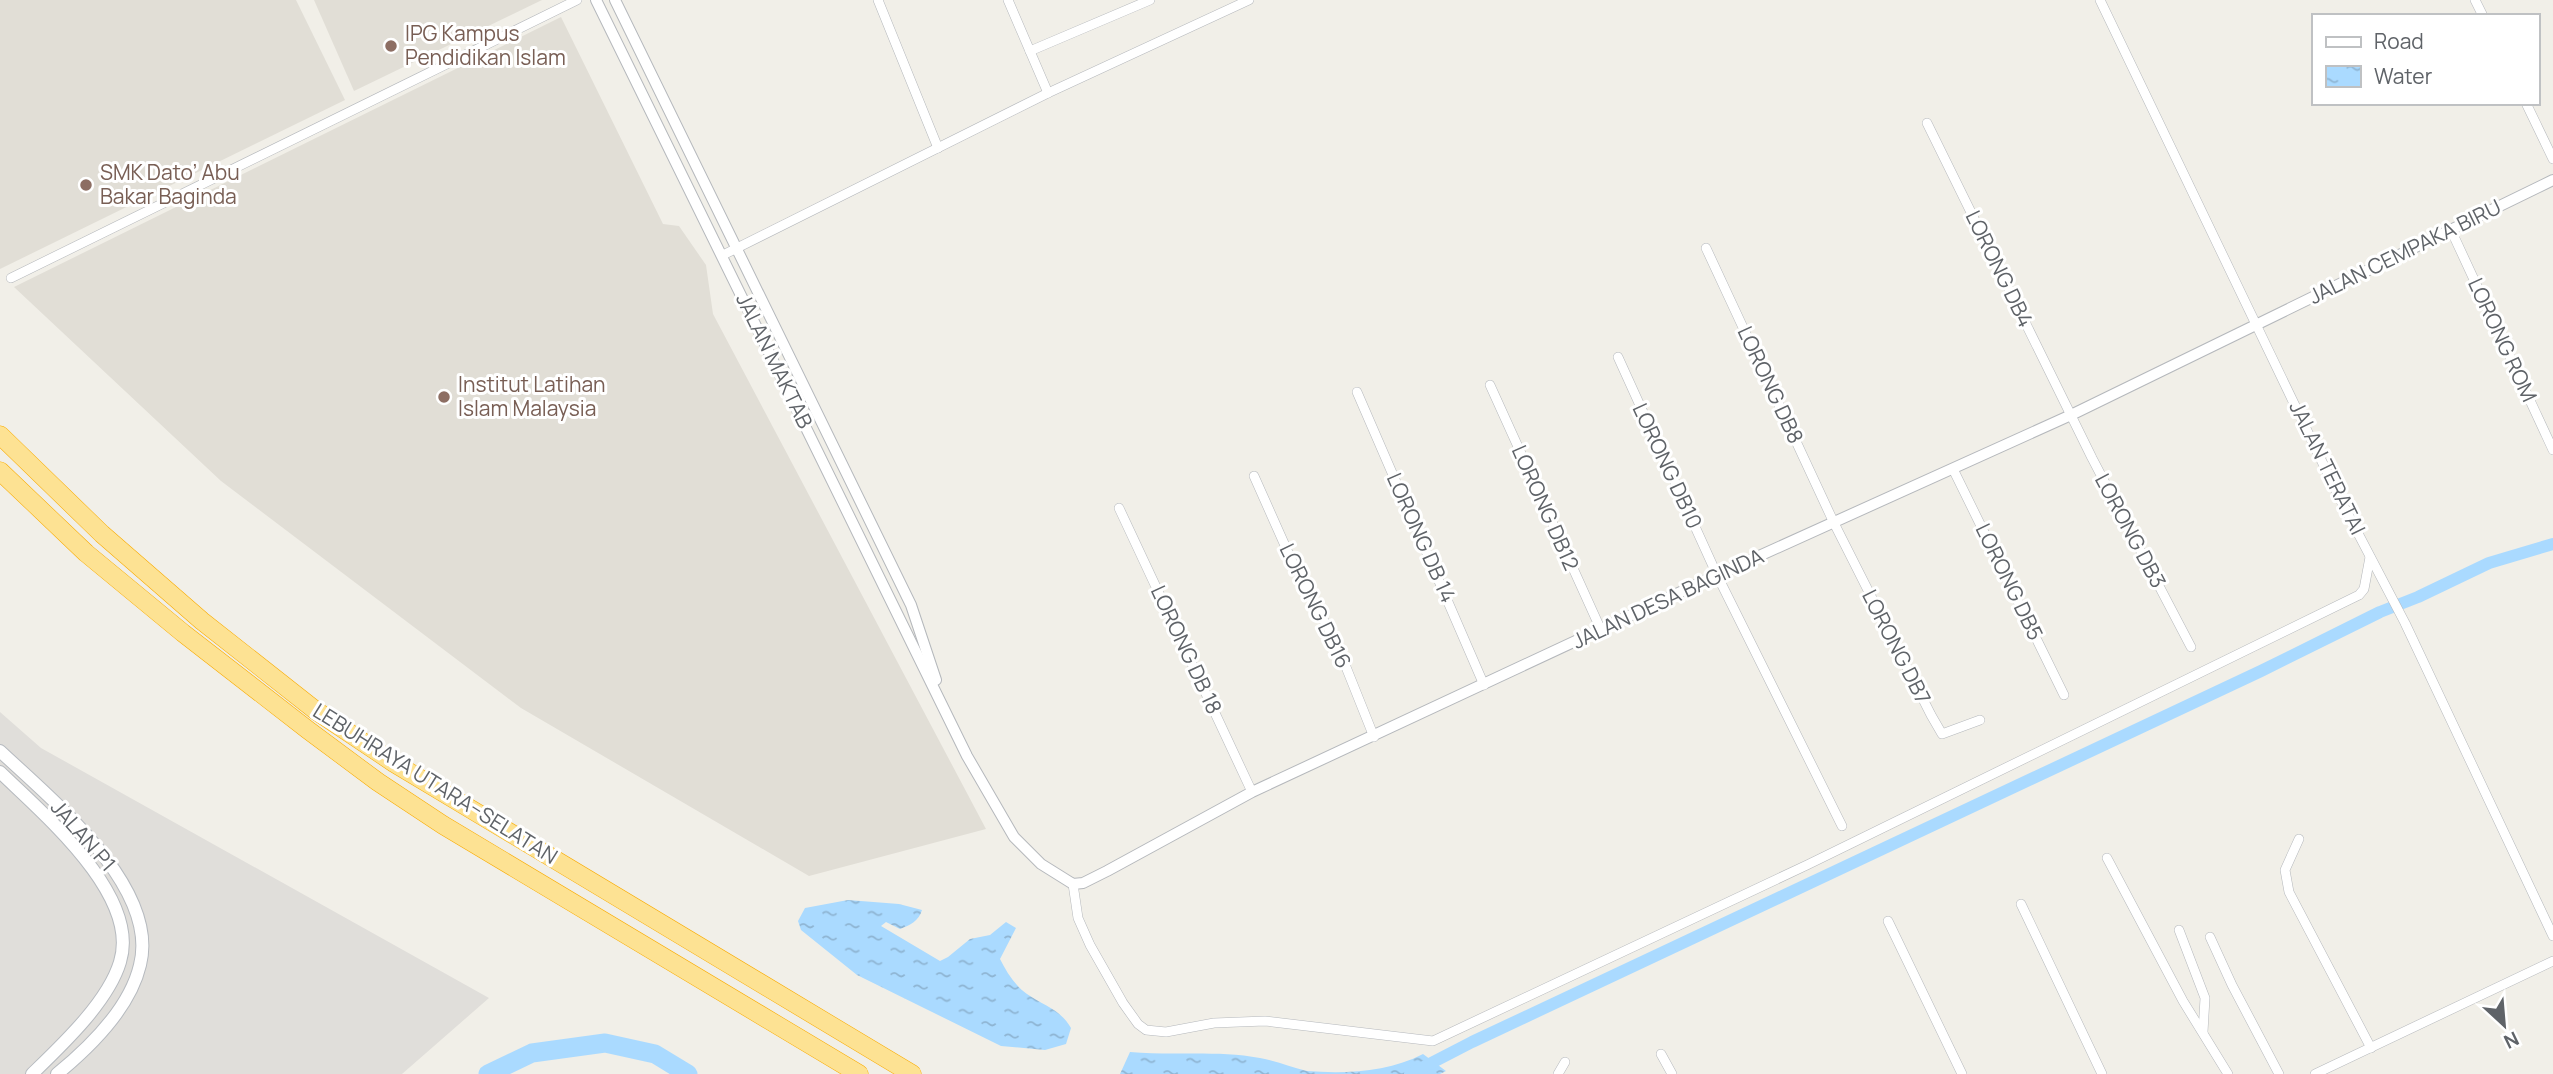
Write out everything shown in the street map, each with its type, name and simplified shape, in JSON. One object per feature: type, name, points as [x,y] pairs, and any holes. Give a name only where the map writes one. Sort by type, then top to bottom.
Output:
[{"type":"highway","name":"LEBUHRAYA UTARA–SELATAN","points":[[0,435],[103,534],[172,595],[316,710],[394,764],[912,1074]]},
{"type":"highway","name":"LEBUHRAYA UTARA–SELATAN","points":[[0,471],[86,553],[173,625],[378,782],[443,825],[859,1074]]},
{"type":"main road","name":"JALAN P1","points":[[0,751],[100,849],[119,877],[130,900],[143,941],[140,966],[119,1009],[91,1042],[57,1074]]},
{"type":"main road","name":"JALAN P1","points":[[0,772],[93,867],[117,915],[124,947],[112,980],[86,1018],[32,1074]]},
{"type":"street","points":[[11,278],[577,0]]},
{"type":"street","name":"JALAN MAKTAB","points":[[596,0],[967,756],[1014,837],[1041,864],[1078,884]]},
{"type":"street","points":[[878,0],[939,148]]},
{"type":"street","points":[[1008,0],[1048,93]]},
{"type":"street","points":[[1030,51],[1150,0]]},
{"type":"street","points":[[723,255],[1048,93],[1249,0]]},
{"type":"street","name":"JALAN TERATAI","points":[[2100,0],[2370,557],[2405,623],[2553,936]]},
{"type":"street","name":"JALAN MAKTAB","points":[[618,1],[735,249],[911,605],[951,722]]},
{"type":"street","points":[[2527,105],[2553,159]]},
{"type":"street","name":"LORONG DB4","points":[[1927,123],[2071,415]]},
{"type":"street","name":"JALAN CEMPAKA BIRU","points":[[2257,324],[2553,180]]},
{"type":"street","name":"LORONG ROM","points":[[2451,230],[2553,450]]},
{"type":"street","name":"LORONG DB8","points":[[1706,248],[1834,523]]},
{"type":"street","name":"JALAN DESA BAGINDA","points":[[1078,884],[1252,792],[1717,575],[2071,415],[2257,324]]},
{"type":"street","name":"LORONG DB10","points":[[1618,357],[1717,575],[1842,826]]},
{"type":"street","name":"LORONG DB12","points":[[1490,385],[1601,630]]},
{"type":"street","name":"LORONG DB 14","points":[[1357,392],[1484,685]]},
{"type":"street","name":"LORONG DB3","points":[[2071,415],[2191,647]]},
{"type":"street","name":"LORONG DB5","points":[[1953,469],[2064,695]]},
{"type":"street","name":"LORONG DB16","points":[[1254,476],[1291,559],[1338,647],[1374,737]]},
{"type":"street","name":"LORONG DB 18","points":[[1119,508],[1252,792]]},
{"type":"street","name":"LORONG DB7","points":[[1834,523],[1942,734],[1980,720]]},
{"type":"street","points":[[1078,884],[1078,918],[1090,945],[1123,1003],[1138,1024],[1146,1030],[1166,1032],[1214,1023],[1265,1021],[1433,1041],[1807,865],[2358,595],[2364,589],[2370,557]]},
{"type":"street","points":[[0,772],[10,760]]},
{"type":"street","points":[[2299,839],[2285,870],[2289,892],[2371,1048]]},
{"type":"street","points":[[2107,859],[2203,1034],[2228,1074]]},
{"type":"street","points":[[2021,904],[2102,1074]]},
{"type":"street","points":[[1888,921],[1962,1074]]},
{"type":"street","points":[[2179,930],[2205,998],[2203,1034]]},
{"type":"street","points":[[2210,937],[2279,1074]]},
{"type":"street","points":[[2315,1074],[2553,961]]},
{"type":"street","points":[[1661,1054],[1672,1074]]},
{"type":"street","points":[[1558,1074],[1565,1062]]},
{"type":"shaded area","name":"SMK Dato’ Abu Bakar Baginda","points":[[0,0],[296,0],[345,100],[0,269]]},
{"type":"shaded area","name":"IPG Kampus Pendidikan Islam","points":[[314,0],[542,0],[354,91]]},
{"type":"shaded area","name":"Institut Latihan Islam Malaysia","points":[[561,17],[663,224],[679,226],[706,265],[713,314],[986,829],[809,876],[521,708],[221,481],[14,287]]},
{"type":"shaded area","points":[[0,712],[41,748],[489,998],[402,1074],[0,1074]]},
{"type":"water","points":[[848,900],[899,904],[922,910],[916,920],[900,929],[886,922],[881,926],[940,961],[970,939],[990,935],[1006,922],[1016,928],[1000,959],[1011,978],[1023,991],[1057,1012],[1067,1022],[1071,1028],[1066,1044],[1045,1050],[1001,1046],[857,975],[801,930],[798,921],[805,908]]},
{"type":"water","points":[[1130,1052],[1244,1056],[1266,1059],[1307,1071],[1337,1072],[1382,1068],[1423,1054],[1446,1071],[1440,1074],[1120,1074]]},
{"type":"waterway","points":[[1410,1074],[1472,1042],[2261,671],[2380,612],[2489,563],[2553,544]]},
{"type":"waterway","points":[[488,1074],[532,1053],[605,1043],[655,1054],[688,1074]]},
{"type":"place","name":"IPG Kampus Pendidikan Islam","points":[[391,46]]},
{"type":"place","name":"SMK Dato’ Abu Bakar Baginda","points":[[86,185]]},
{"type":"place","name":"Institut Latihan Islam Malaysia","points":[[444,397]]}]
